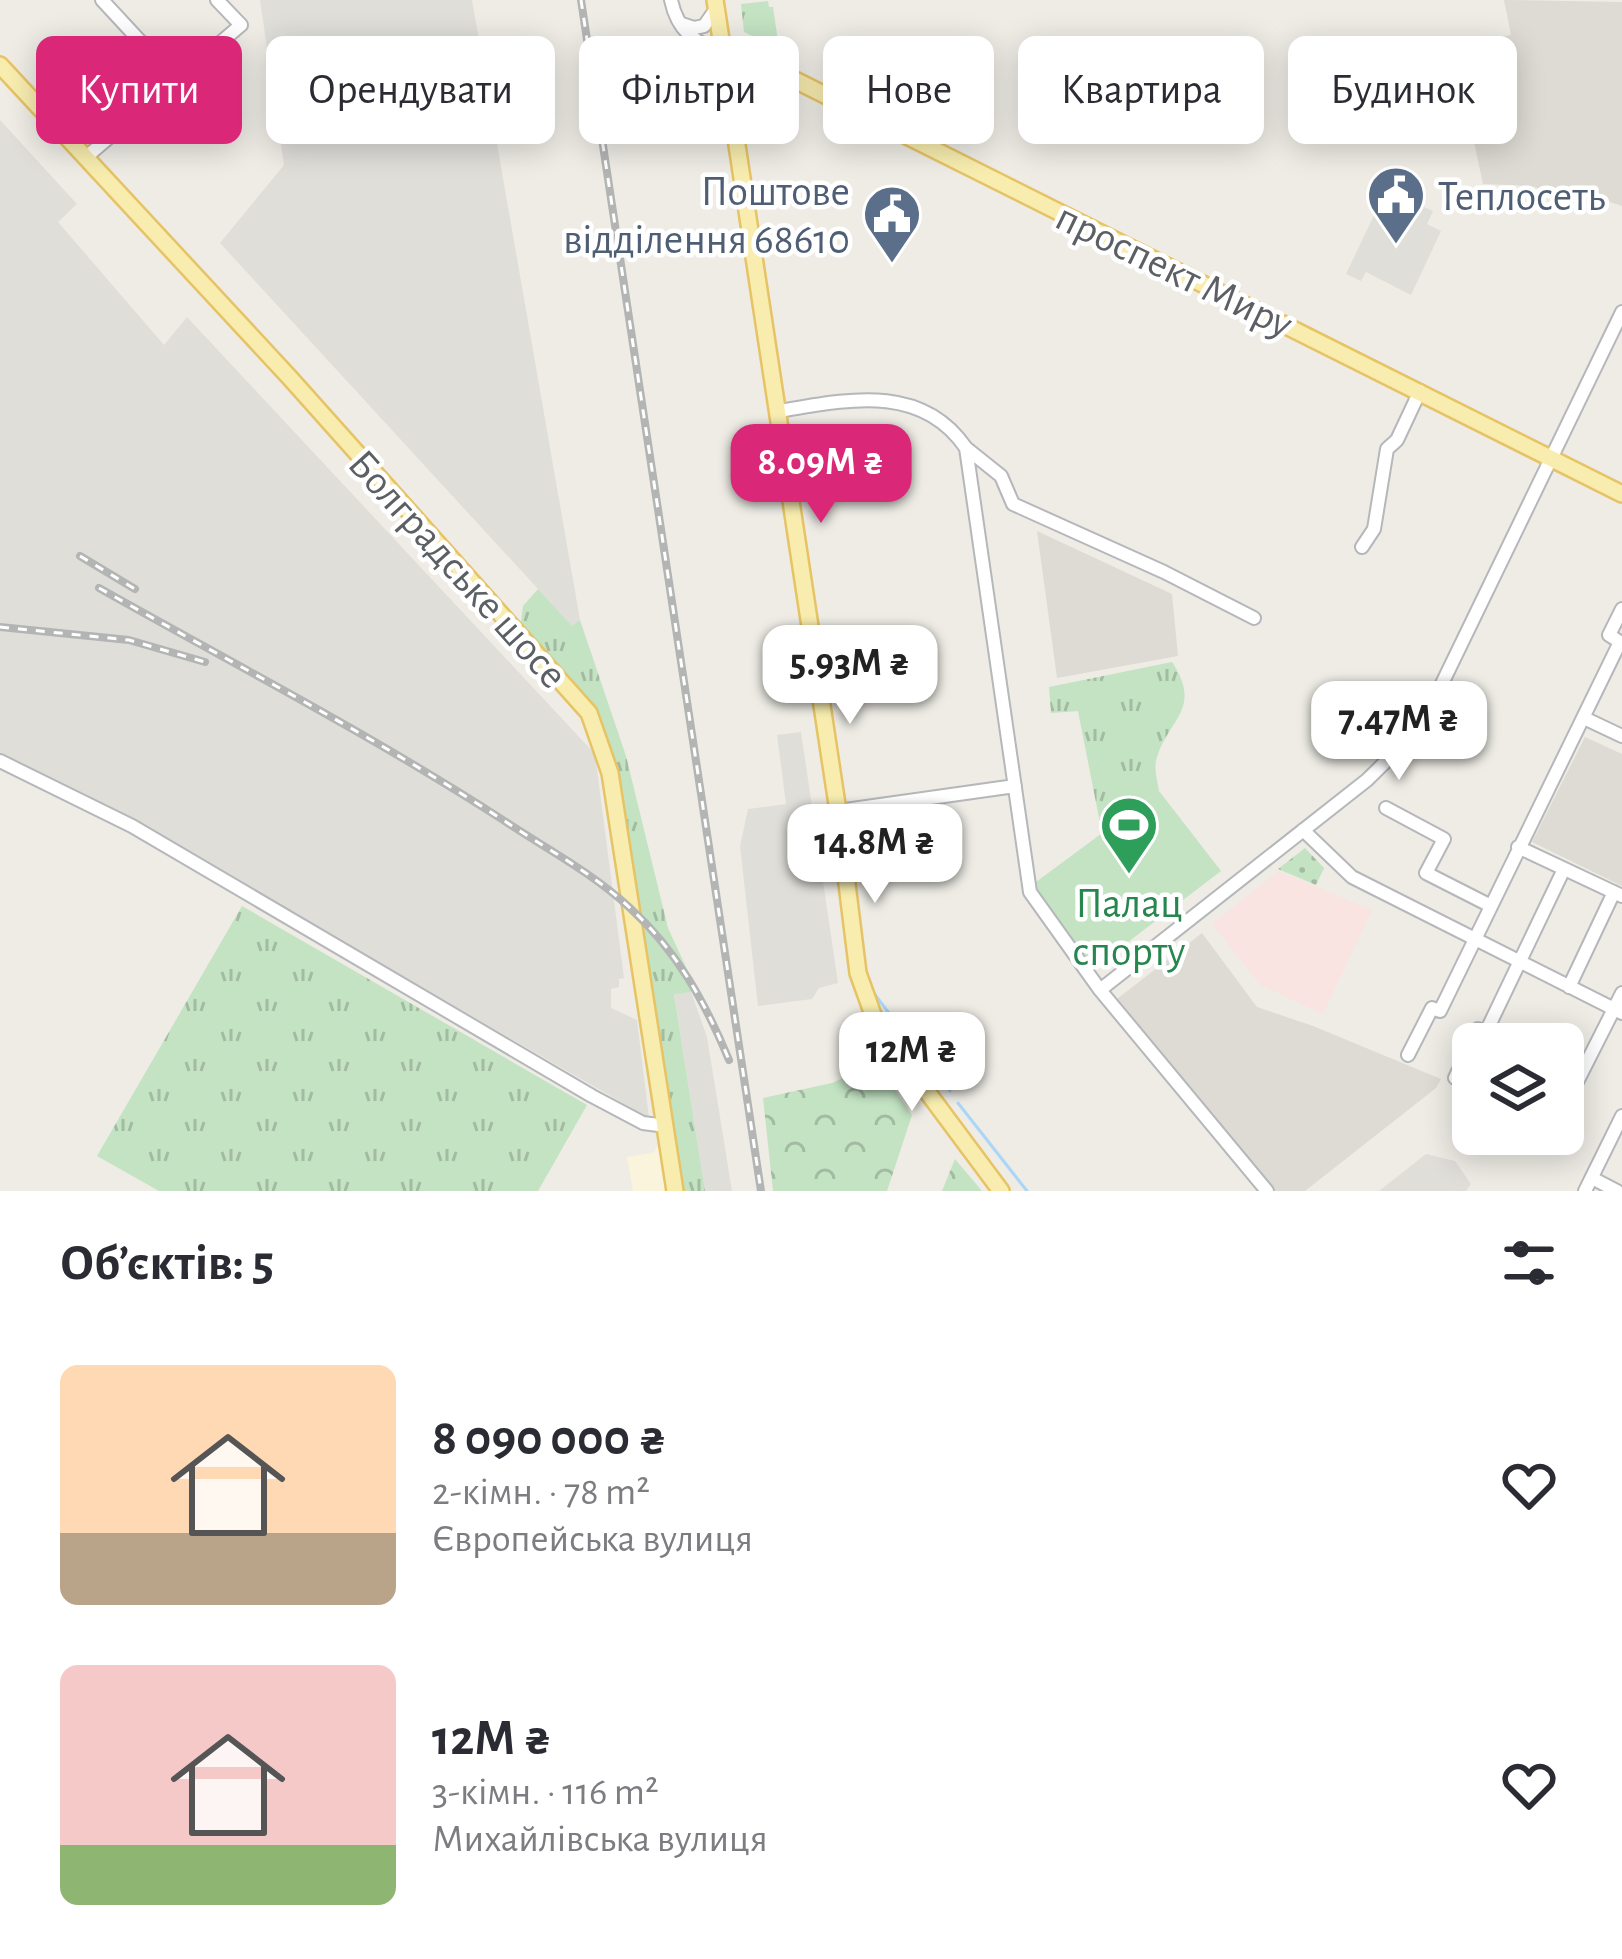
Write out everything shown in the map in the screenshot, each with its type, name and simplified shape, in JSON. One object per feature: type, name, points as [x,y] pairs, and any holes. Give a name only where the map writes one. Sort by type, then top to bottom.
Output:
[{"type":"main road","points":[[716,1],[722,36]]},
{"type":"main road","name":"Болградське шосе","points":[[0,65],[260,345],[589,713],[610,773],[675,1191]]},
{"type":"main road","name":"проспект Миру","points":[[799,82],[1622,494]]},
{"type":"main road","points":[[739,144],[858,973],[867,1009],[1000,1191]]},
{"type":"street","points":[[102,0],[135,36]]},
{"type":"street","points":[[218,0],[241,25],[228,36]]},
{"type":"street","points":[[671,0],[689,36]]},
{"type":"street","points":[[677,19],[689,28],[704,26],[714,16],[716,1]]},
{"type":"street","points":[[85,158],[102,144]]},
{"type":"street","points":[[1100,990],[1367,780],[1427,718],[1622,313]]},
{"type":"street","points":[[1362,547],[1374,530],[1388,449],[1420,391]]},
{"type":"street","points":[[779,410],[880,397],[920,410],[1001,476],[1013,504],[1254,618]]},
{"type":"street","points":[[966,448],[1030,892],[1100,990],[1268,1191]]},
{"type":"street","points":[[1408,1055],[1432,1008],[1440,1011],[1584,718],[1620,642],[1610,635],[1622,609]]},
{"type":"street","points":[[1584,718],[1622,736]]},
{"type":"street","points":[[0,760],[173,850],[592,1096],[644,1123],[666,1126]]},
{"type":"street","points":[[838,812],[1015,785]]},
{"type":"street","points":[[1386,808],[1444,839],[1426,873],[1489,905]]},
{"type":"street","points":[[1303,830],[1352,878],[1618,1011]]},
{"type":"street","points":[[1518,847],[1618,894],[1569,987]]},
{"type":"street","points":[[1490,1023],[1564,869]]},
{"type":"street","points":[[1584,1070],[1618,1011],[1622,993]]},
{"type":"street","points":[[1617,1191],[1588,1185],[1622,1116]]},
{"type":"shaded area","points":[[260,0],[472,0],[478,36],[266,36],[266,41]]},
{"type":"shaded area","points":[[1504,0],[1622,2],[1622,206],[1567,188],[1564,195],[1530,186],[1483,184],[1474,144],[1517,144],[1517,36],[1506,36],[1511,35]]},
{"type":"shaded area","points":[[0,120],[77,204],[58,222],[164,345],[187,317],[595,754],[624,978],[619,979],[619,987],[611,989],[611,1008],[637,1020],[649,1118],[91,797],[0,753]]},
{"type":"shaded area","points":[[281,144],[497,144],[580,620],[572,626],[220,243],[284,165]]},
{"type":"shaded area","name":"Теплосеть","points":[[1379,187],[1433,211],[1427,224],[1441,231],[1411,295],[1366,272],[1361,281],[1346,274],[1377,209]]},
{"type":"shaded area","points":[[1037,531],[1172,594],[1178,656],[1057,678]]},
{"type":"shaded area","points":[[801,732],[838,983],[819,988],[812,999],[758,1006],[740,846],[748,809],[786,804],[777,735]]},
{"type":"shaded area","points":[[1585,737],[1622,754],[1622,886],[1532,842]]},
{"type":"shaded area","points":[[1279,871],[1372,910],[1323,1014],[1260,985],[1212,924]]},
{"type":"shaded area","points":[[1202,933],[1257,1007],[1441,1079],[1436,1088],[1305,1191],[1272,1191],[1117,999]]},
{"type":"shaded area","points":[[691,992],[707,1037],[732,1191],[705,1191],[674,993]]},
{"type":"shaded area","points":[[658,1145],[668,1191],[633,1191],[627,1157],[653,1153]]},
{"type":"shaded area","points":[[1426,1154],[1455,1161],[1471,1184],[1466,1191],[1379,1191]]},
{"type":"green space","points":[[768,1],[777,36],[744,32],[741,4]]},
{"type":"green space","points":[[538,589],[572,626],[580,620],[626,756],[668,928],[691,978],[691,992],[674,994],[705,1191],[682,1191],[613,759],[586,705],[520,629],[523,606]]},
{"type":"green space","points":[[1172,662],[1181,678],[1184,704],[1156,761],[1159,791],[1102,833],[1078,711],[1051,713],[1049,687]]},
{"type":"green space","name":"Палац спорту","points":[[1159,791],[1221,871],[1094,968],[1036,882]]},
{"type":"green space","points":[[1305,848],[1324,868],[1316,885],[1278,869]]},
{"type":"green space","points":[[242,906],[587,1105],[538,1191],[159,1191],[97,1156]]},
{"type":"green space","points":[[876,1063],[912,1115],[887,1191],[773,1191],[763,1098],[832,1083]]},
{"type":"green space","points":[[955,1159],[982,1191],[942,1191]]},
{"type":"waterway","points":[[866,973],[873,992],[923,1058]]},
{"type":"waterway","points":[[927,1062],[950,1091]]},
{"type":"waterway","points":[[958,1103],[1027,1191]]},
{"type":"railway","points":[[581,0],[761,1191]]},
{"type":"railway","points":[[80,556],[135,589]]},
{"type":"railway","points":[[99,588],[404,759],[600,883],[647,924],[676,960],[729,1060]]},
{"type":"railway","points":[[0,627],[129,640],[205,662]]},
{"type":"place","name":"Теплосеть","points":[[1396,246]]},
{"type":"place","name":"Поштове відділення 68610","points":[[892,265]]},
{"type":"place","name":"Палац спорту","points":[[1129,876]]}]
